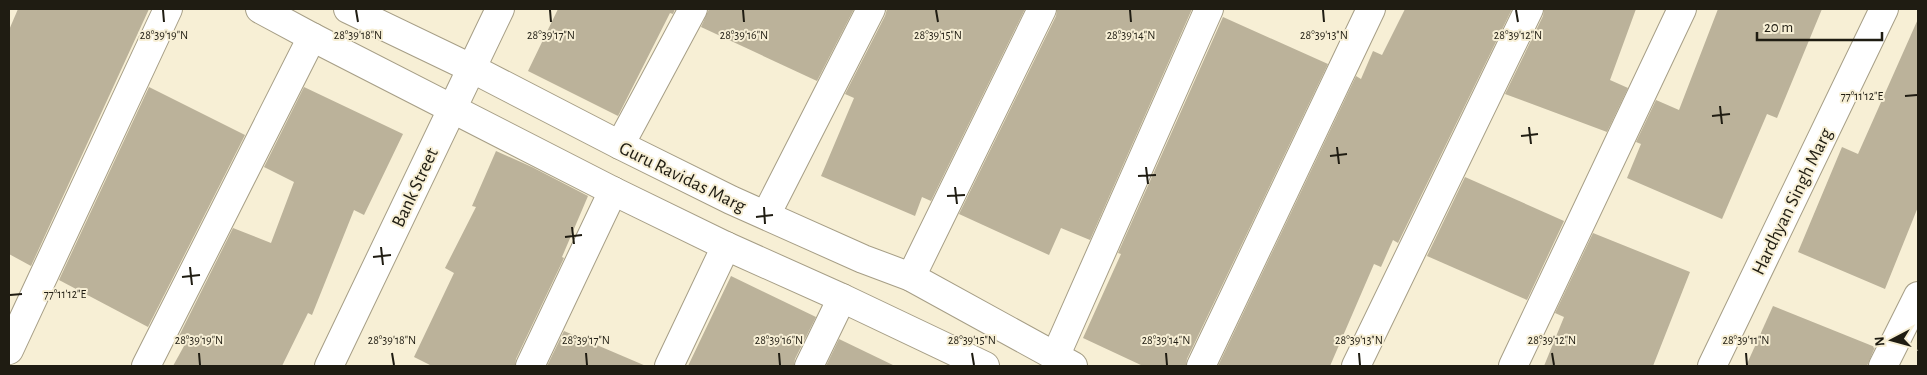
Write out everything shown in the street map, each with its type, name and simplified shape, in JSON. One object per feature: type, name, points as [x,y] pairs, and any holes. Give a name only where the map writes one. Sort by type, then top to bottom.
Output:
[{"type":"street","points":[[9,350],[168,9]]},
{"type":"street","points":[[260,9],[613,191],[726,246],[842,298],[950,359],[985,366]]},
{"type":"street","name":"Guru Ravidas Marg","points":[[348,9],[471,68],[620,145],[766,215],[863,259],[911,277],[1064,362]]},
{"type":"street","name":"Bank Street","points":[[330,366],[500,9]]},
{"type":"street","points":[[620,145],[693,9]]},
{"type":"street","points":[[766,215],[871,9]]},
{"type":"street","points":[[911,277],[1042,9]]},
{"type":"street","points":[[1064,362],[1208,9]]},
{"type":"street","points":[[1201,366],[1371,9]]},
{"type":"street","points":[[1356,366],[1529,9]]},
{"type":"street","points":[[1513,366],[1682,9]]},
{"type":"street","name":"Hardhyan Singh Marg","points":[[1712,366],[1884,9]]},
{"type":"street","points":[[146,366],[312,37]]},
{"type":"street","points":[[530,366],[613,191]]},
{"type":"street","points":[[669,366],[726,246]]},
{"type":"street","points":[[1883,366],[1918,296]]},
{"type":"street","points":[[809,366],[842,298]]},
{"type":"building","points":[[18,9],[149,9],[31,266],[9,254],[9,30]]},
{"type":"building","points":[[558,9],[675,9],[673,14],[670,13],[618,116],[528,71]]},
{"type":"building","points":[[709,9],[854,9],[817,81],[701,27]]},
{"type":"building","points":[[887,9],[1025,9],[931,201],[922,197],[915,216],[821,176],[854,98],[845,94]]},
{"type":"building","points":[[1057,9],[1192,9],[1090,240],[1061,228],[1049,255],[959,214],[1056,16]]},
{"type":"building","points":[[1405,9],[1512,9],[1398,243],[1393,240],[1381,267],[1374,264],[1330,366],[1218,366],[1356,76],[1361,79],[1373,51],[1382,55]]},
{"type":"building","points":[[1544,9],[1636,9],[1610,80],[1628,88],[1607,132],[1505,94],[1543,16]]},
{"type":"building","points":[[1718,9],[1822,9],[1777,118],[1767,114],[1722,219],[1627,178],[1641,144],[1636,142],[1656,100],[1679,110]]},
{"type":"building","points":[[1223,17],[1328,64],[1187,359],[1186,366],[1143,366],[1083,338],[1121,254],[1118,253]]},
{"type":"building","points":[[1918,19],[1918,207],[1885,289],[1798,252],[1842,147],[1858,154]]},
{"type":"building","points":[[149,87],[245,135],[148,327],[59,280]]},
{"type":"building","points":[[304,87],[403,134],[364,215],[354,210],[312,315],[308,313],[282,366],[173,366],[184,346],[176,342],[233,228],[271,243],[294,182],[264,167]]},
{"type":"building","points":[[496,151],[588,196],[562,257],[564,258],[516,359],[515,366],[432,366],[414,357],[454,273],[445,268],[476,207],[472,206]]},
{"type":"building","points":[[1465,177],[1564,221],[1527,300],[1427,256]]},
{"type":"building","points":[[1593,233],[1690,272],[1653,366],[1544,366],[1564,317],[1555,313]]},
{"type":"building","points":[[731,276],[816,317],[795,359],[794,366],[688,366]]},
{"type":"building","points":[[1773,306],[1875,347],[1867,366],[1746,366]]},
{"type":"building","points":[[564,331],[646,366],[547,366]]},
{"type":"building","points":[[839,339],[895,366],[826,366]]}]
